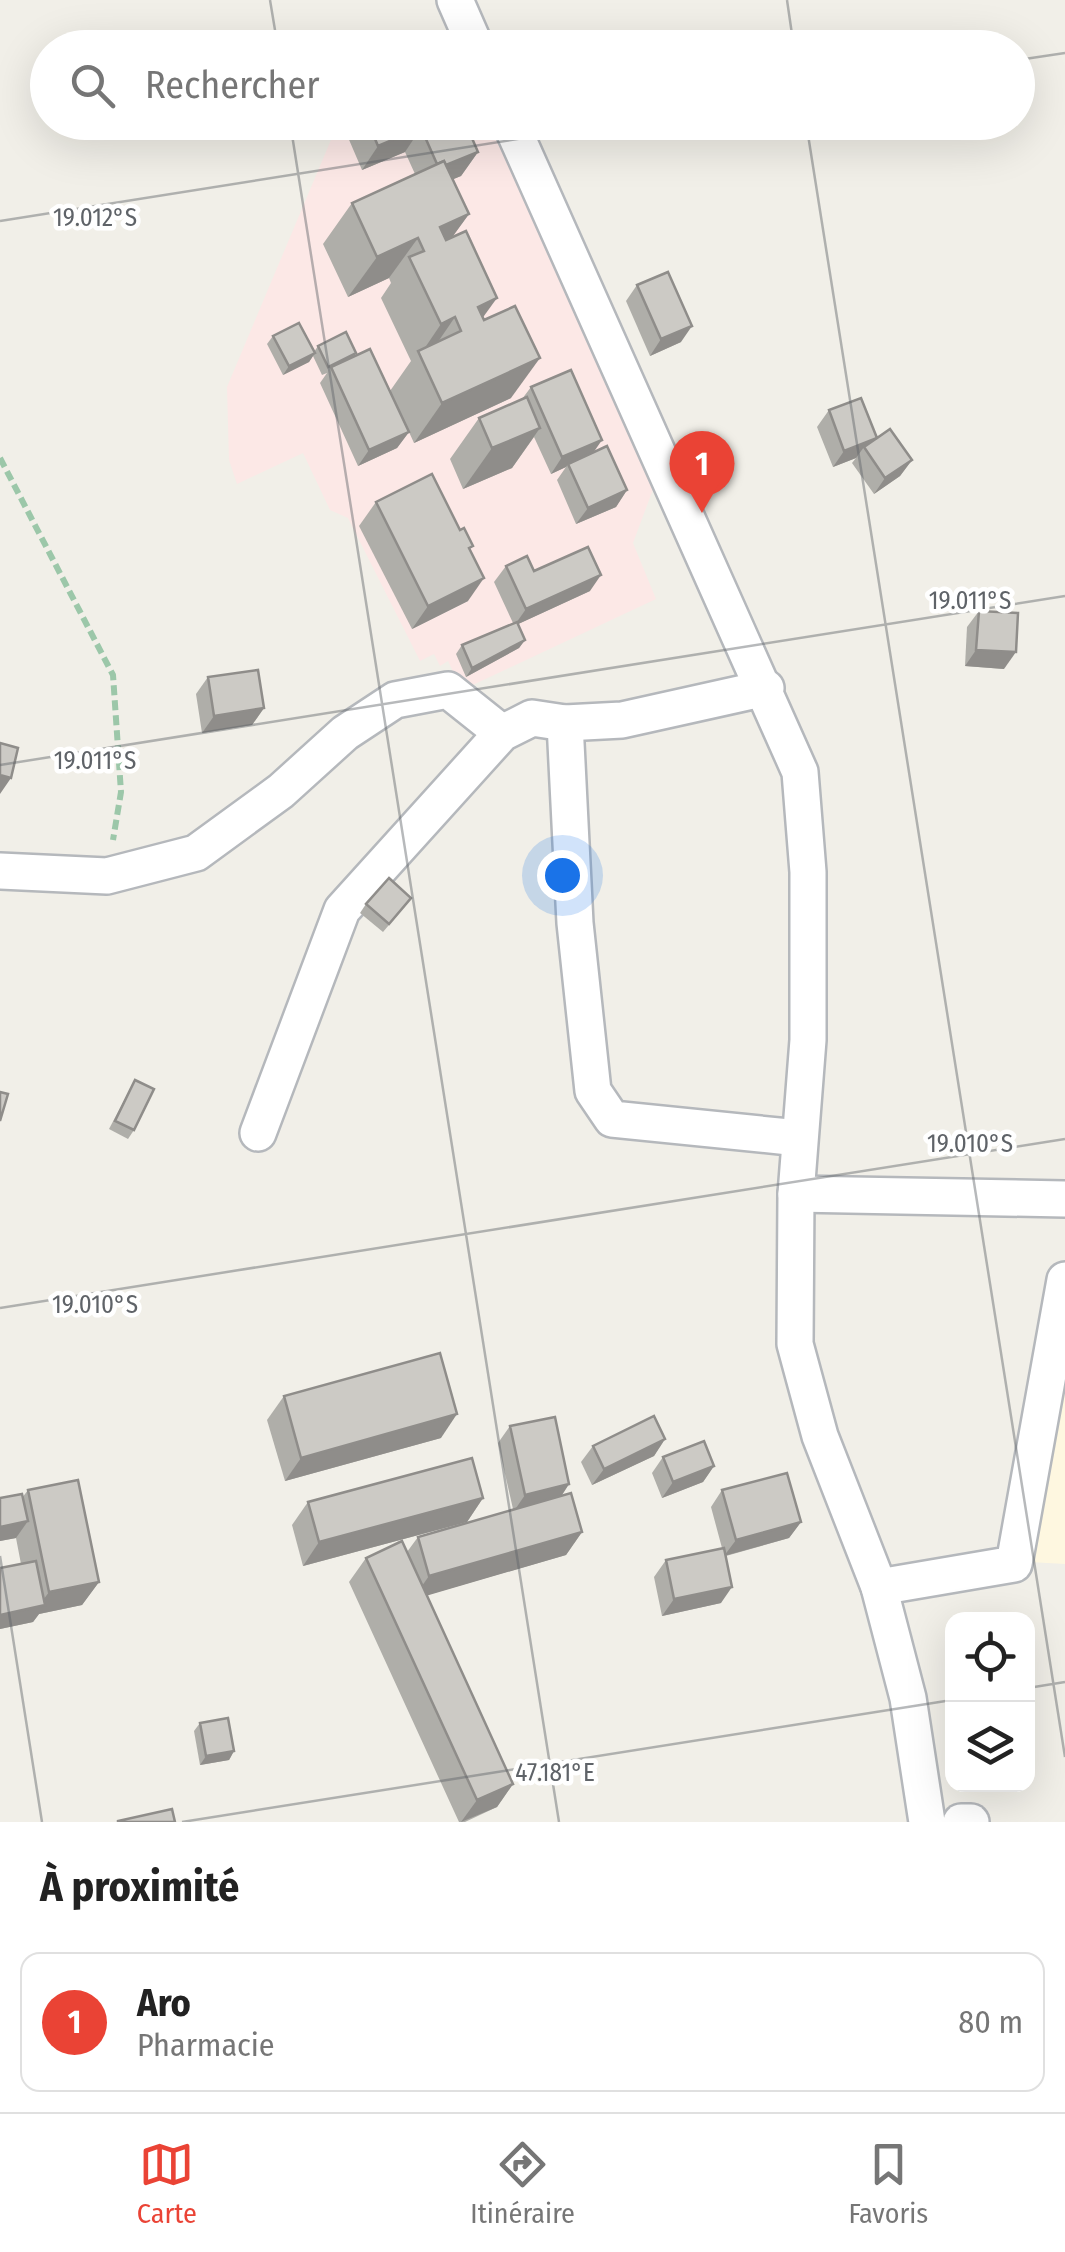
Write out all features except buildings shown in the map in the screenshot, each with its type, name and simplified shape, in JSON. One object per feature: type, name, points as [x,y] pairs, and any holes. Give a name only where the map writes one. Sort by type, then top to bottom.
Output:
[{"type":"street","points":[[455,0],[468,30]]},
{"type":"street","points":[[518,140],[766,688],[800,772],[808,872],[808,1040],[798,1138],[795,1344],[820,1436],[880,1586],[908,1698],[927,1822]]},
{"type":"street","points":[[258,1133],[342,910],[502,733],[532,718],[565,723],[622,720],[766,688]]},
{"type":"street","points":[[0,872],[107,876],[196,853],[281,791],[344,733],[394,700],[448,690],[502,733]]},
{"type":"street","points":[[565,723],[575,923],[593,1091],[612,1119],[798,1138]]},
{"type":"street","points":[[796,1194],[1065,1198]]},
{"type":"street","points":[[880,1586],[1014,1564],[1065,1280]]},
{"type":"street","points":[[961,1822],[971,1822]]},
{"type":"path","points":[[0,458],[112,674],[121,792],[107,876]]},
{"type":"shaded area","points":[[331,140],[504,140],[658,476],[633,543],[656,599],[462,690],[448,661],[440,666],[434,654],[420,661],[348,518],[330,510],[303,453],[237,484],[229,460],[227,387]]},
{"type":"shaded area","points":[[1065,1322],[1065,1564],[1030,1562]]},
{"type":"place","name":"Aro","points":[[702,513]]}]
